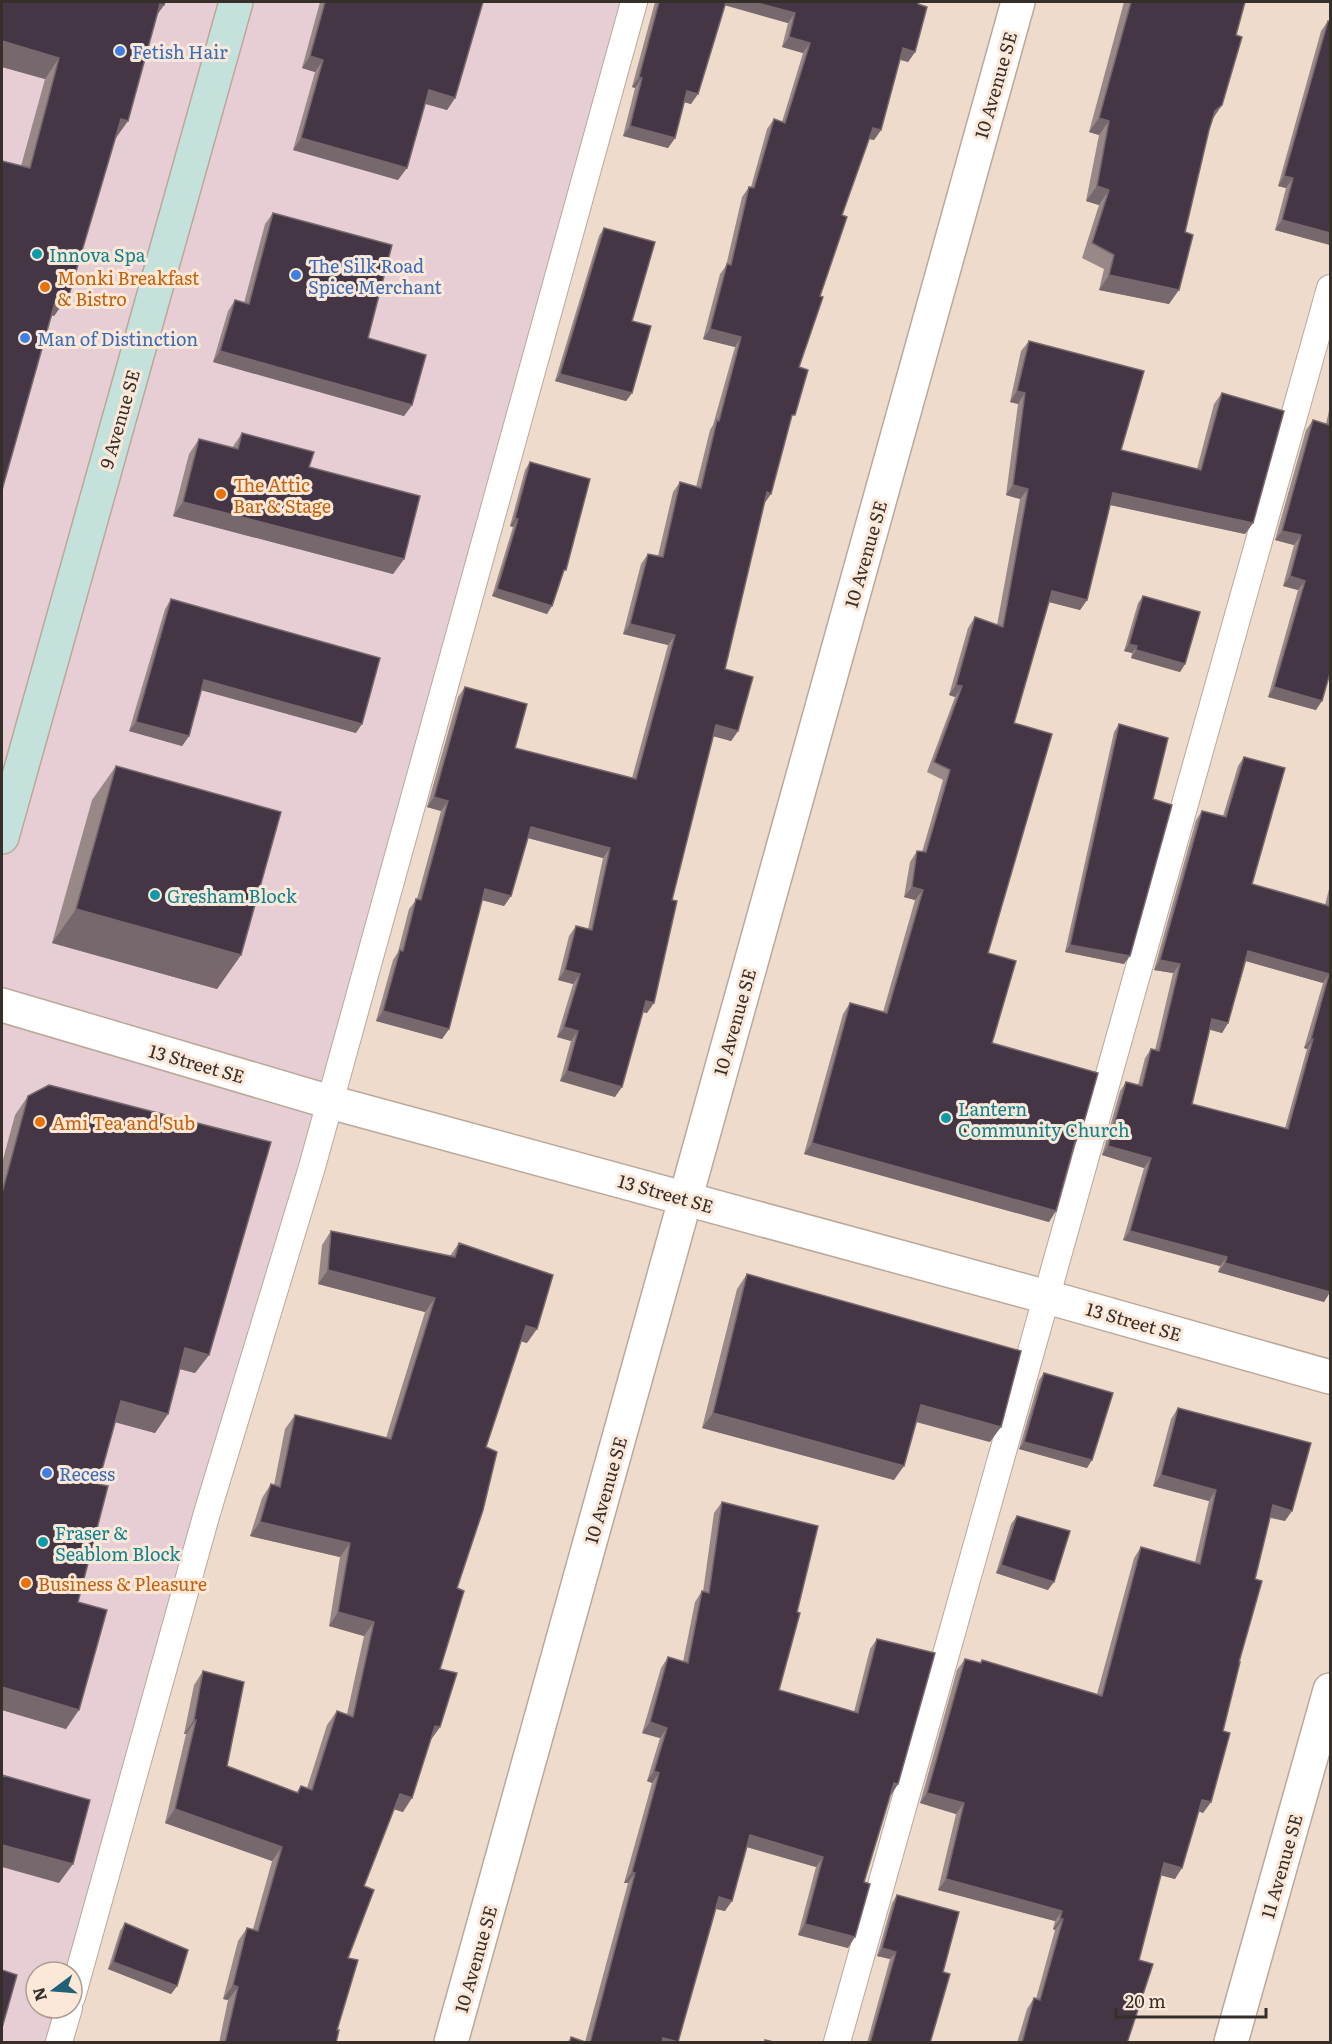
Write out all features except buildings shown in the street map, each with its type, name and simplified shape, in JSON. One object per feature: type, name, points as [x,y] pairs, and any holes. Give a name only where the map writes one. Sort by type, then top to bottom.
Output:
[{"type":"main road","name":"9 Avenue SE","points":[[2,837],[236,2]]},
{"type":"street","name":"10 Avenue SE","points":[[451,2043],[1018,2]]},
{"type":"street","name":"13 Street SE","points":[[2,1005],[330,1102],[1047,1297],[1330,1377]]},
{"type":"street","name":"11 Avenue SE","points":[[1231,2043],[1330,1690]]},
{"type":"lane","points":[[82,1960],[207,1513],[312,1167],[634,2]]},
{"type":"lane","points":[[837,2043],[1330,288]]},
{"type":"lane","points":[[59,2043],[66,2020]]},
{"type":"shaded area","points":[[2,2],[643,2],[75,1960],[24,1960],[24,2020],[63,2020],[56,2042],[2,2042]]},
{"type":"place","name":"Fetish Hair","points":[[120,51]]},
{"type":"place","name":"Innova Spa","points":[[37,254]]},
{"type":"place","name":"The Silk Road Spice Merchant","points":[[296,275]]},
{"type":"place","name":"Monki Breakfast & Bistro","points":[[45,287]]},
{"type":"place","name":"Man of Distinction","points":[[25,338]]},
{"type":"place","name":"The Attic Bar & Stage","points":[[221,494]]},
{"type":"place","name":"Gresham Block","points":[[155,895]]},
{"type":"place","name":"Lantern Community Church","points":[[946,1118]]},
{"type":"place","name":"Ami Tea and Sub","points":[[40,1122]]},
{"type":"place","name":"Recess","points":[[47,1473]]},
{"type":"place","name":"Fraser & Seablom Block","points":[[43,1542]]},
{"type":"place","name":"Business & Pleasure","points":[[26,1583]]}]
